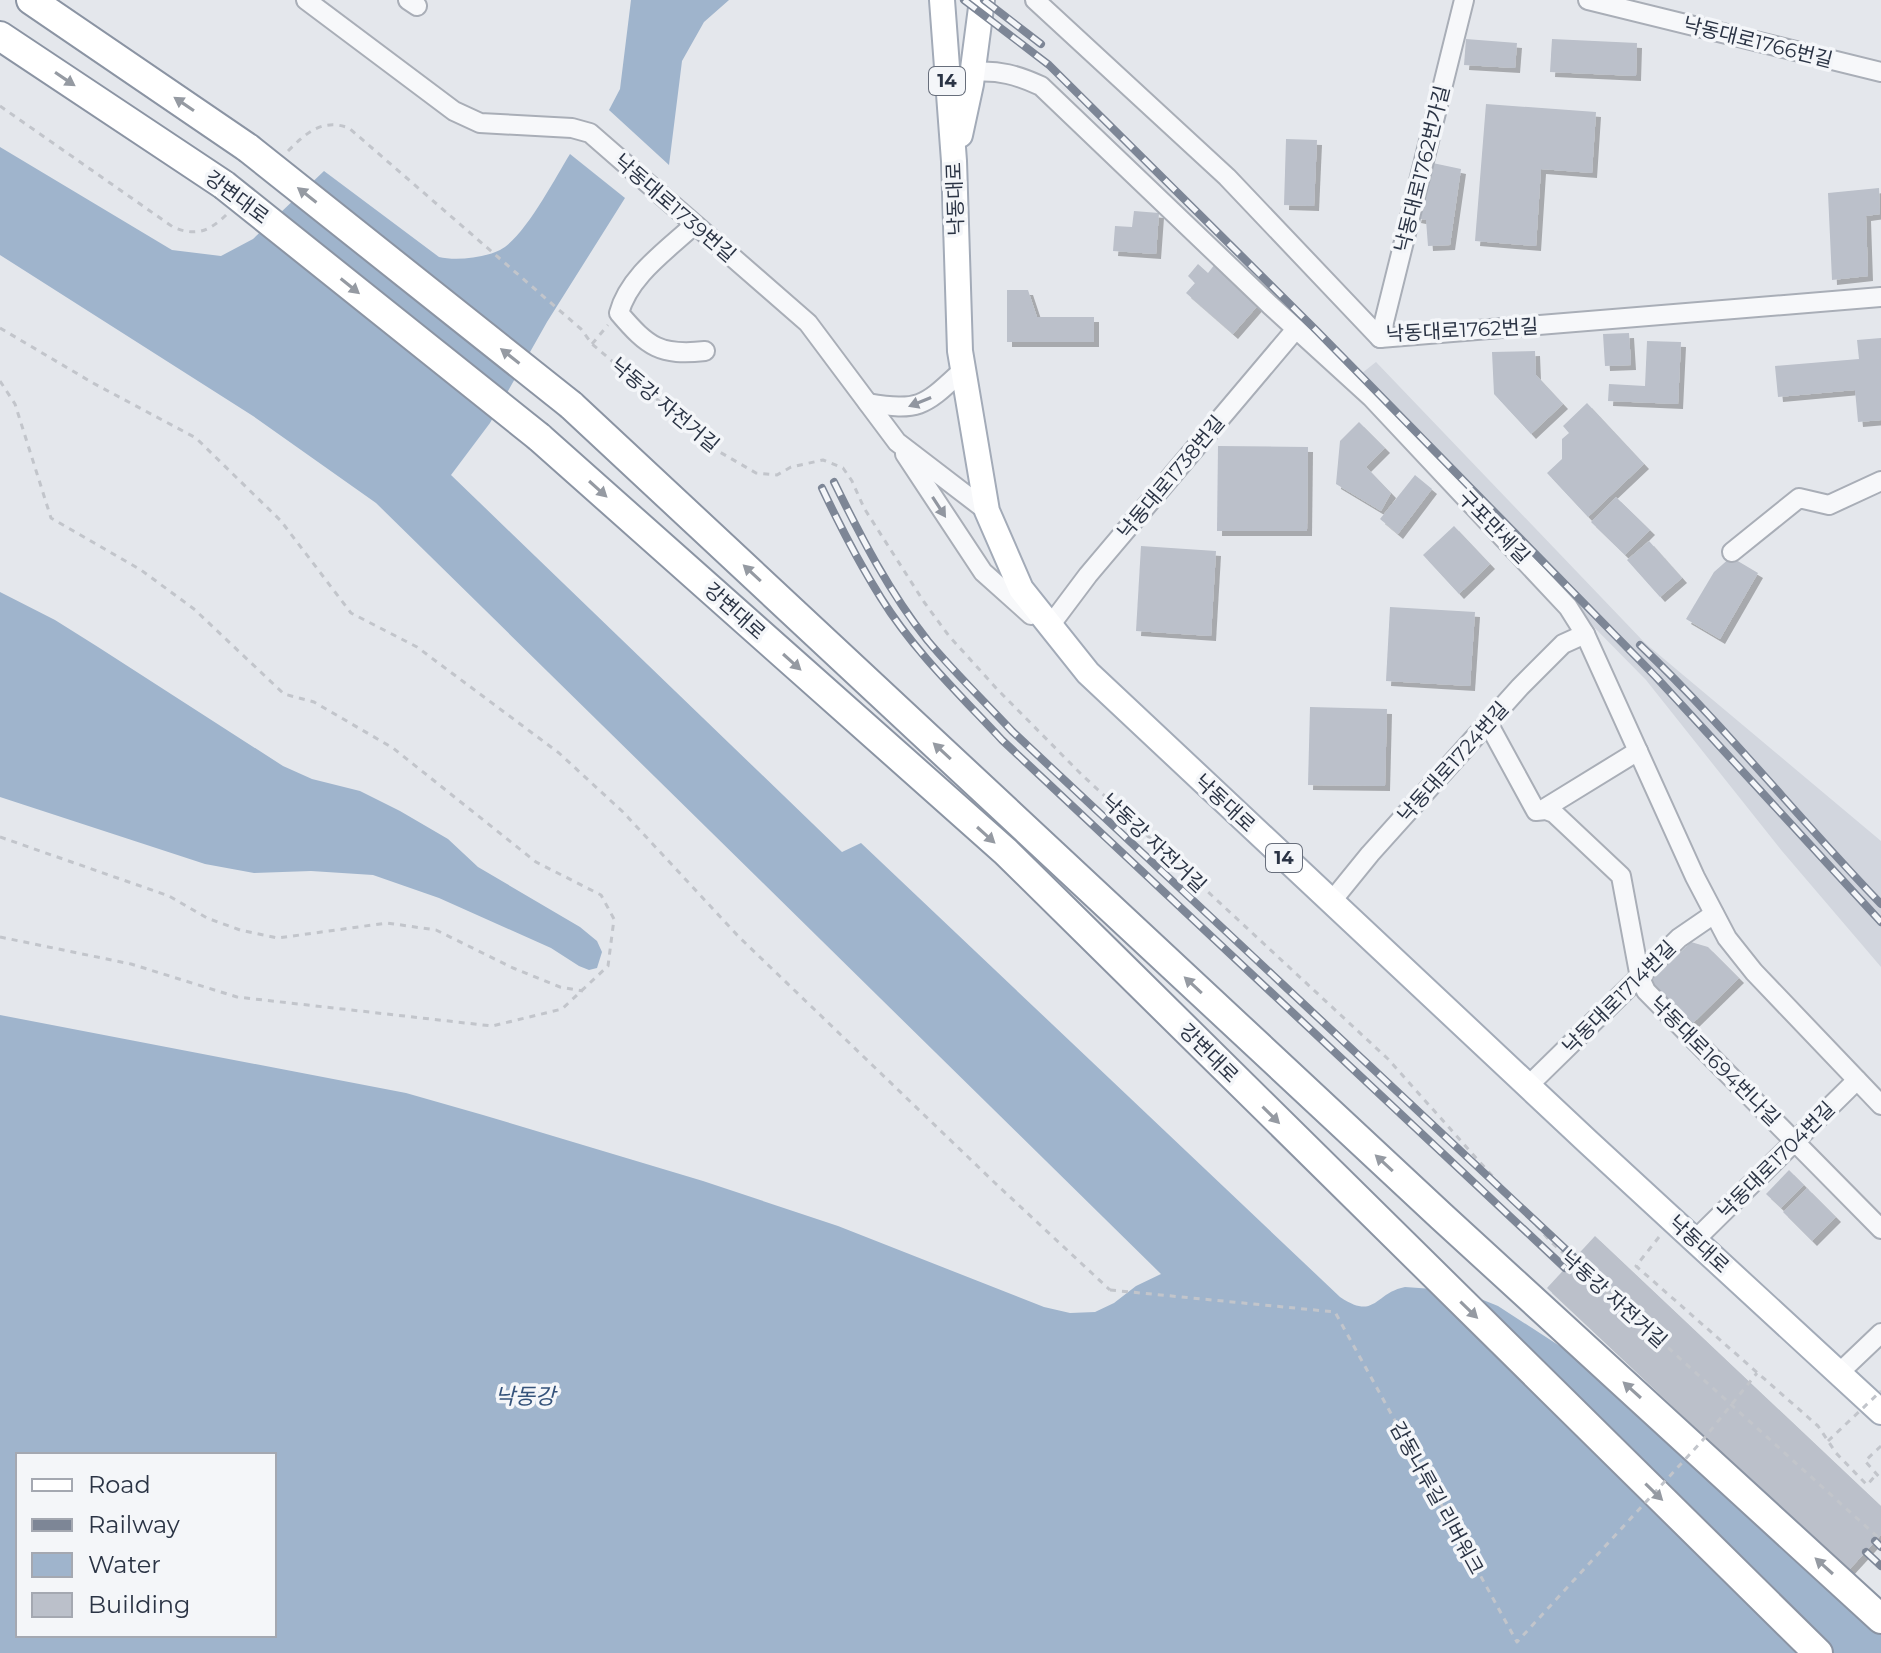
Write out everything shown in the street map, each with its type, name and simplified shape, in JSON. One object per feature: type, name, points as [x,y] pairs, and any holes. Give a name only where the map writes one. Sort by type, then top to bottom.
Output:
[{"type":"highway","name":"강변대로","points":[[31,0],[248,148],[571,405],[1441,1216],[1881,1619]]},
{"type":"highway","name":"강변대로","points":[[0,36],[224,185],[539,437],[1006,852],[1818,1653]]},
{"type":"main road","name":"낙동대로","points":[[942,0],[954,161],[960,351],[987,511],[1021,589],[1049,627],[1099,684],[1881,1412]]},
{"type":"main road","points":[[954,161],[973,72],[982,0]]},
{"type":"street","name":"낙동대로1739번길","points":[[306,0],[454,111],[480,123],[572,128],[590,133],[808,323],[897,442],[987,511]]},
{"type":"street","points":[[973,0],[977,41]]},
{"type":"street","name":"낙동대로1762번길","points":[[1035,0],[1227,177],[1380,338],[1881,297]]},
{"type":"street","name":"낙동대로1762번가길","points":[[1380,338],[1464,0]]},
{"type":"street","name":"낙동대로1766번길","points":[[1588,0],[1881,72]]},
{"type":"street","name":"구포만세길","points":[[973,72],[995,70],[1018,75],[1041,86],[1371,397],[1568,607],[1585,634],[1714,914],[1738,955],[1881,1105]]},
{"type":"street","points":[[694,225],[633,283],[623,298],[619,313],[646,340],[662,350],[677,354],[705,351]]},
{"type":"street","name":"낙동대로1738번길","points":[[1049,627],[1088,575],[1296,329]]},
{"type":"street","points":[[868,403],[897,408],[915,407],[932,399],[963,370]]},
{"type":"street","points":[[897,442],[983,572],[1067,648]]},
{"type":"street","points":[[1732,552],[1799,498],[1829,505],[1881,481]]},
{"type":"street","name":"낙동대로1724번길","points":[[1331,902],[1488,723],[1563,644],[1585,634]]},
{"type":"street","name":"낙동대로1694번나길","points":[[1488,723],[1536,811],[1554,813],[1621,876],[1640,978],[1646,991],[1881,1229]]},
{"type":"street","points":[[1542,810],[1638,751]]},
{"type":"street","name":"낙동대로1714번길","points":[[1528,1086],[1679,938],[1714,914]]},
{"type":"street","name":"낙동대로1704번길","points":[[1695,1240],[1857,1080]]},
{"type":"street","points":[[1839,1373],[1881,1333]]},
{"type":"path","name":"낙동강 자전거길","points":[[432,199],[581,329],[592,344],[718,451],[756,473],[777,475],[791,467],[823,460],[843,468],[864,508],[924,602],[949,636],[997,689],[1081,774],[1388,1059],[1551,1242],[1881,1540]]},
{"type":"path","points":[[592,344],[619,313]]},
{"type":"path","name":"감동나루길 리버워크","points":[[0,328],[93,383],[196,438],[281,521],[351,613],[417,647],[559,753],[623,812],[739,937],[1110,1290],[1335,1312],[1517,1642],[1702,1441],[1757,1373]]},
{"type":"path","points":[[0,381],[15,404],[51,518],[118,555],[194,609],[284,694],[314,702],[393,748],[536,862],[601,895],[614,919],[608,966],[583,991],[562,1009],[492,1026],[237,997],[131,964],[0,937]]},
{"type":"path","points":[[0,837],[169,896],[207,918],[240,930],[278,938],[387,923],[436,930],[513,968],[560,987],[583,991]]},
{"type":"path","points":[[1646,1253],[1636,1266],[1644,1274],[1818,1426],[1867,1485],[1876,1475]]},
{"type":"path","points":[[1828,1441],[1881,1391]]},
{"type":"path","points":[[1881,1446],[1865,1461],[1881,1479]]},
{"type":"shaded area","points":[[1376,362],[1645,643],[1881,841],[1881,967],[1782,851],[1646,680],[1352,381]]},
{"type":"water","points":[[631,0],[729,0],[704,22],[682,61],[669,165],[609,110],[620,89]]},
{"type":"water","name":"낙동강","points":[[0,147],[172,250],[221,256],[253,239],[324,171],[439,257],[461,259],[486,255],[509,243],[538,206],[570,154],[625,198],[547,322],[490,423],[451,475],[842,852],[861,843],[1340,1297],[1352,1304],[1368,1306],[1405,1287],[1461,1291],[1498,1306],[1589,1365],[1881,1602],[1881,1653],[0,1653],[0,1015],[406,1093],[703,1181],[838,1226],[1044,1307],[1070,1313],[1095,1312],[1161,1274],[376,503],[253,416],[0,255]]},
{"type":"water","points":[[0,592],[55,620],[283,766],[312,779],[360,791],[448,839],[478,867],[580,927],[597,941],[602,952],[597,968],[589,970],[579,966],[551,948],[439,898],[373,875],[311,871],[254,873],[205,864],[0,797]]},
{"type":"building","points":[[1466,39],[1517,43],[1515,68],[1464,65]]},
{"type":"building","points":[[1552,39],[1637,43],[1636,76],[1550,72]]},
{"type":"building","points":[[1486,104],[1596,112],[1592,173],[1541,169],[1536,246],[1475,241]]},
{"type":"building","points":[[1286,139],[1317,140],[1314,206],[1284,205]]},
{"type":"building","points":[[1428,162],[1461,169],[1450,245],[1428,246],[1426,220],[1416,218]]},
{"type":"building","points":[[1879,188],[1880,214],[1866,216],[1868,276],[1832,280],[1828,193]]},
{"type":"building","points":[[1134,211],[1159,213],[1156,254],[1113,251],[1115,226],[1132,227]]},
{"type":"building","points":[[1198,264],[1208,273],[1215,264],[1260,303],[1233,334],[1186,293],[1195,283],[1188,276]]},
{"type":"building","points":[[1007,290],[1028,290],[1037,317],[1094,317],[1094,342],[1007,342]]},
{"type":"building","points":[[1629,333],[1631,365],[1605,366],[1603,334]]},
{"type":"building","points":[[1881,338],[1881,420],[1858,422],[1855,390],[1778,397],[1775,366],[1859,359],[1857,340]]},
{"type":"building","points":[[1647,341],[1681,342],[1678,404],[1608,401],[1609,384],[1645,386]]},
{"type":"building","points":[[1535,351],[1536,375],[1563,404],[1531,434],[1494,394],[1492,352]]},
{"type":"building","points":[[1587,403],[1644,464],[1588,517],[1547,473],[1562,459],[1562,439],[1569,433],[1563,426]]},
{"type":"building","points":[[1359,422],[1385,448],[1366,467],[1391,493],[1381,511],[1336,484],[1340,441]]},
{"type":"building","points":[[1218,446],[1308,447],[1307,531],[1217,531]]},
{"type":"building","points":[[1415,475],[1432,489],[1398,534],[1380,519]]},
{"type":"building","points":[[1616,497],[1650,530],[1625,555],[1591,522]]},
{"type":"building","points":[[1454,526],[1490,564],[1459,594],[1423,555]]},
{"type":"building","points":[[1649,541],[1682,578],[1660,597],[1627,560]]},
{"type":"building","points":[[1141,546],[1216,551],[1211,636],[1136,631]]},
{"type":"building","points":[[1731,557],[1758,573],[1720,639],[1686,619],[1714,572]]},
{"type":"building","points":[[1390,607],[1475,612],[1470,686],[1386,681]]},
{"type":"building","points":[[1310,707],[1387,709],[1385,786],[1308,785]]},
{"type":"building","points":[[1691,942],[1708,947],[1739,978],[1689,1027],[1647,984]]},
{"type":"building","points":[[1789,1170],[1804,1185],[1781,1208],[1766,1194]]},
{"type":"building","points":[[1807,1188],[1836,1217],[1812,1241],[1783,1212]]},
{"type":"building","points":[[1595,1236],[1881,1506],[1881,1535],[1848,1571],[1547,1288]]},
{"type":"railway","points":[[964,0],[1049,65],[1317,331],[1656,677],[1881,922]]},
{"type":"railway","points":[[984,0],[1041,44]]},
{"type":"railway","points":[[834,482],[888,584],[928,641],[969,686],[1012,731],[1575,1258]]},
{"type":"railway","points":[[822,488],[857,558],[894,617],[938,672],[1002,740],[1565,1268]]},
{"type":"railway","points":[[1640,645],[1702,708],[1881,904]]},
{"type":"railway","points":[[1875,1541],[1881,1547]]},
{"type":"railway","points":[[1866,1552],[1881,1566]]}]
